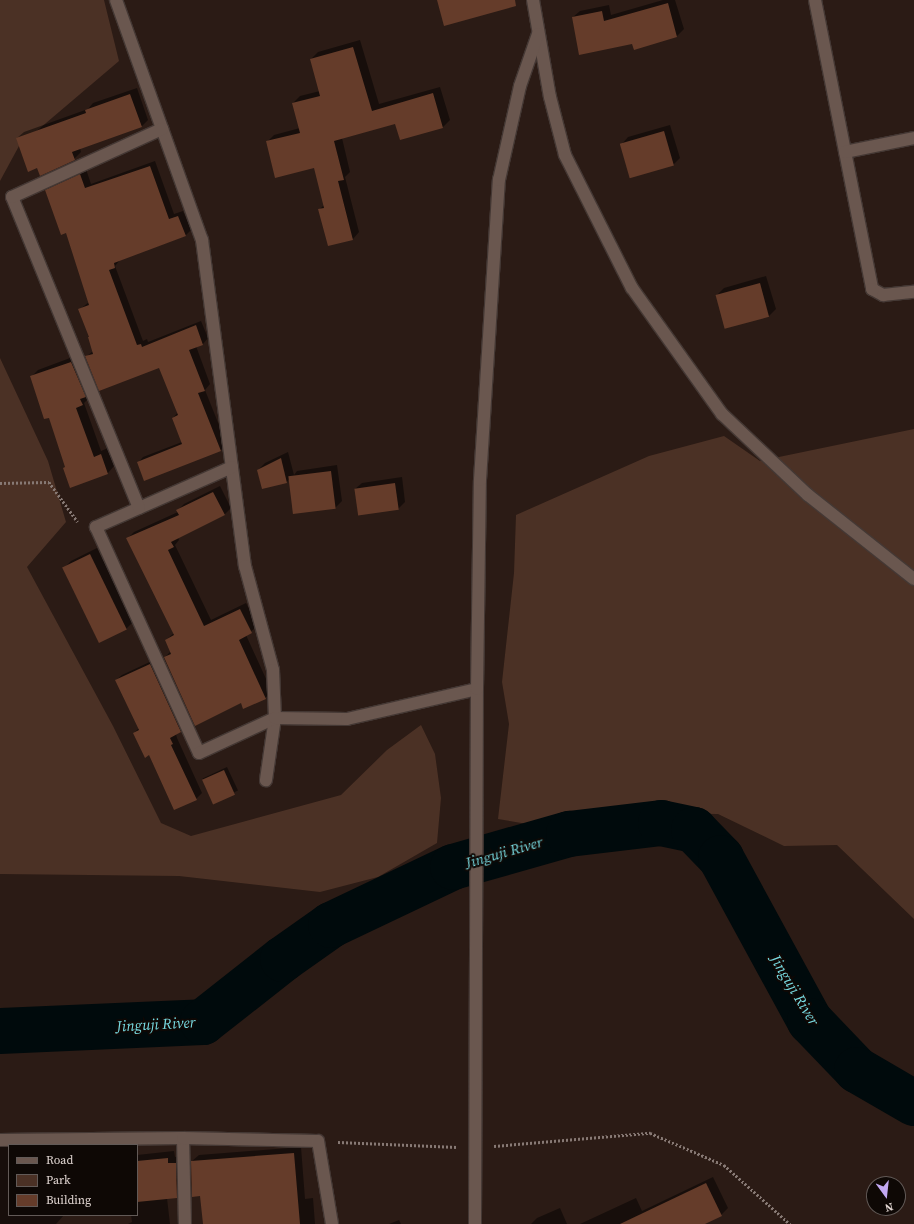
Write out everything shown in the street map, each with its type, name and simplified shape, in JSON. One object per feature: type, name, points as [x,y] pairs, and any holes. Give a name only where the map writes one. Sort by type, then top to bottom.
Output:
[{"type":"street","points":[[116,0],[202,240],[245,566],[272,670],[275,718],[266,780]]},
{"type":"street","points":[[533,0],[550,97],[565,155],[632,288],[722,414],[808,495],[914,579]]},
{"type":"street","points":[[815,0],[872,289],[883,295],[914,292]]},
{"type":"street","points":[[476,1224],[478,801],[477,689],[480,480],[500,180],[520,86],[538,34]]},
{"type":"street","points":[[139,508],[12,197],[162,129]]},
{"type":"street","points":[[845,152],[914,138]]},
{"type":"street","points":[[232,467],[96,528],[199,753],[275,718],[346,719],[477,689]]},
{"type":"street","points":[[183,1138],[185,1224]]},
{"type":"street","points":[[0,1140],[183,1138],[318,1141],[332,1224]]},
{"type":"path","points":[[0,483],[49,482],[77,522],[96,528]]},
{"type":"path","points":[[318,1141],[476,1148],[650,1134],[724,1165],[790,1224]]},
{"type":"green space","points":[[0,0],[104,0],[119,61],[19,146],[0,181]]},
{"type":"green space","points":[[0,358],[48,461],[66,522],[27,567],[113,726],[161,823],[191,836],[341,795],[387,750],[421,725],[435,754],[441,798],[437,843],[378,877],[320,892],[179,876],[0,874]]},
{"type":"green space","points":[[914,429],[914,919],[837,845],[784,846],[718,814],[638,813],[581,833],[498,819],[509,724],[502,682],[514,573],[516,515],[649,456],[724,436],[760,461]]},
{"type":"building","points":[[437,0],[515,0],[516,6],[444,26]]},
{"type":"building","points":[[668,3],[677,37],[634,50],[632,44],[579,55],[572,17],[602,11],[604,21]]},
{"type":"building","points":[[353,47],[372,111],[433,93],[443,128],[400,140],[395,124],[334,141],[344,180],[338,181],[353,240],[328,246],[318,209],[324,208],[314,168],[275,178],[266,141],[300,133],[292,103],[320,96],[310,59]]},
{"type":"building","points":[[130,94],[142,127],[72,152],[75,160],[40,176],[37,168],[28,172],[16,138],[86,113],[85,110]]},
{"type":"building","points":[[664,131],[674,166],[630,178],[620,144]]},
{"type":"building","points":[[150,166],[169,219],[178,216],[186,236],[114,263],[115,268],[109,270],[137,345],[141,344],[142,347],[196,325],[203,345],[189,350],[205,391],[198,393],[221,451],[144,481],[137,462],[182,444],[172,418],[178,415],[159,368],[99,391],[85,356],[93,354],[89,337],[78,309],[89,305],[66,233],[61,235],[45,190],[80,174],[85,188]]},
{"type":"building","points":[[760,283],[769,317],[725,329],[716,295]]},
{"type":"building","points":[[71,362],[86,397],[80,399],[83,405],[76,408],[94,457],[101,454],[108,474],[70,488],[63,468],[65,467],[49,418],[44,419],[30,376]]},
{"type":"building","points":[[281,458],[287,483],[262,489],[257,470]]},
{"type":"building","points":[[331,471],[336,509],[293,514],[288,476]]},
{"type":"building","points":[[395,483],[399,510],[358,515],[354,489]]},
{"type":"building","points":[[213,492],[225,515],[171,542],[174,547],[168,550],[204,626],[240,609],[252,633],[239,640],[266,699],[243,709],[241,703],[195,726],[164,657],[171,654],[165,640],[174,635],[126,538],[179,515],[176,510]]},
{"type":"building","points":[[90,554],[127,629],[99,643],[62,568]]},
{"type":"building","points":[[150,664],[181,732],[170,738],[173,744],[171,745],[197,800],[174,810],[149,755],[145,758],[133,733],[139,730],[115,680]]},
{"type":"building","points":[[224,770],[235,795],[213,804],[202,780]]},
{"type":"building","points":[[294,1153],[300,1224],[203,1224],[200,1196],[192,1197],[191,1161]]},
{"type":"building","points":[[168,1158],[168,1163],[176,1163],[177,1198],[138,1202],[138,1161]]},
{"type":"building","points":[[706,1183],[722,1216],[705,1224],[620,1224]]},
{"type":"waterway","name":"Jinguji River","points":[[0,1031],[203,1022],[283,959],[331,925],[453,867],[569,834],[661,823],[694,830],[721,858],[810,1021],[857,1070],[914,1103]]}]
